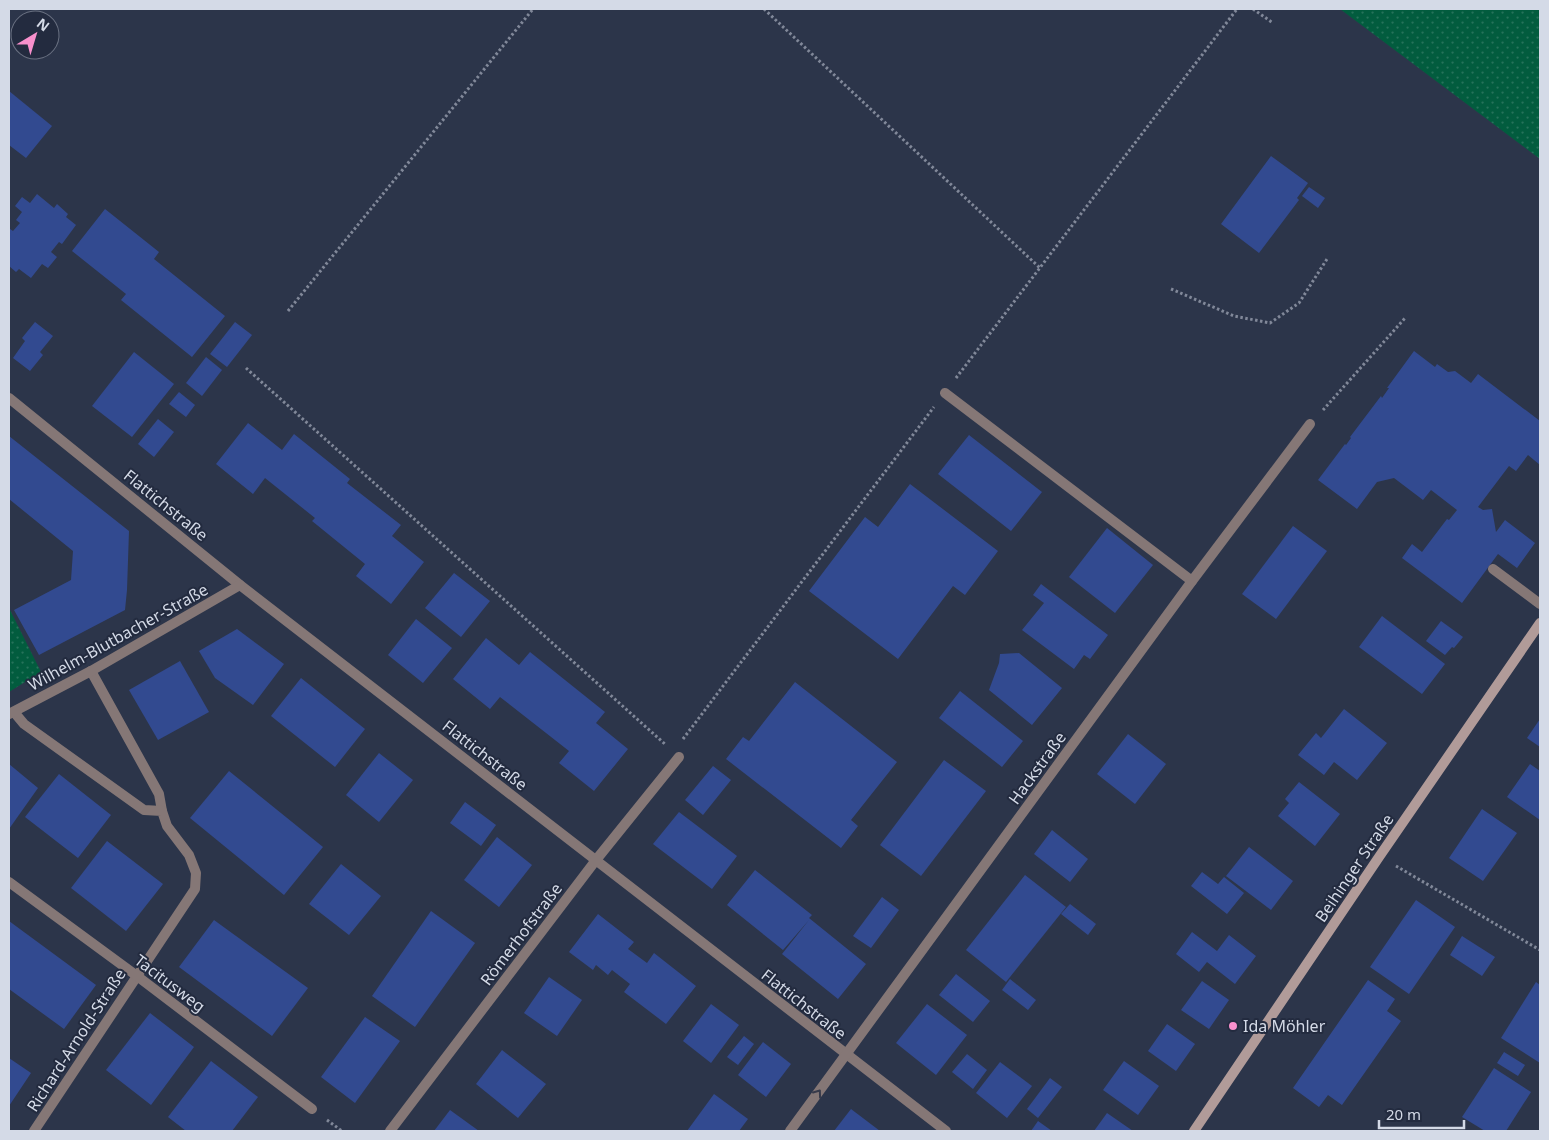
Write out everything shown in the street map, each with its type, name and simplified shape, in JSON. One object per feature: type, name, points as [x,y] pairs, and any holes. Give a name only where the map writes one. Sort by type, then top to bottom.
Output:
[{"type":"main road","name":"Beihinger Straße","points":[[1194,1131],[1540,623]]},
{"type":"street","points":[[945,393],[1192,581]]},
{"type":"street","name":"Flattichstraße","points":[[9,398],[240,585],[946,1131]]},
{"type":"street","name":"Hackstraße","points":[[790,1131],[1192,581],[1310,424]]},
{"type":"street","points":[[1493,569],[1540,604]]},
{"type":"street","name":"Wilhelm-Blutbacher-Straße","points":[[11,713],[91,671],[240,585]]},
{"type":"street","name":"Richard-Arnold-Straße","points":[[34,1131],[195,889],[196,873],[189,855],[168,826],[162,811],[159,794],[91,671]]},
{"type":"street","points":[[11,713],[144,810],[162,811]]},
{"type":"street","name":"Römerhofstraße","points":[[390,1131],[596,860],[679,757]]},
{"type":"street","name":"Tacitusweg","points":[[9,882],[137,976],[312,1109]]},
{"type":"path","points":[[288,311],[533,9]]},
{"type":"path","points":[[764,9],[1040,268]]},
{"type":"path","points":[[1253,9],[1273,23]]},
{"type":"path","points":[[1171,290],[1234,316],[1270,323],[1299,303],[1328,259]]},
{"type":"path","points":[[1310,424],[1406,317]]},
{"type":"path","points":[[246,368],[679,757]]},
{"type":"path","points":[[1379,857],[1540,950]]},
{"type":"green space","points":[[1340,9],[1540,9],[1540,159]]},
{"type":"green space","points":[[9,608],[41,672],[9,692]]},
{"type":"building","points":[[9,91],[52,126],[26,158],[9,145]]},
{"type":"building","points":[[1271,156],[1308,183],[1297,198],[1299,200],[1259,253],[1221,224]]},
{"type":"building","points":[[1309,187],[1325,198],[1318,208],[1302,196]]},
{"type":"building","points":[[37,194],[54,208],[57,204],[68,214],[66,217],[76,225],[62,244],[59,242],[51,252],[57,257],[48,268],[42,264],[31,278],[19,269],[16,272],[9,266],[9,230],[13,231],[20,223],[16,220],[22,212],[15,206],[22,197],[30,203]]},
{"type":"building","points":[[105,209],[159,252],[154,259],[225,316],[192,357],[121,300],[126,294],[72,251]]},
{"type":"building","points":[[35,322],[53,336],[40,352],[43,355],[30,371],[13,358],[25,341],[22,338]]},
{"type":"building","points":[[235,322],[252,335],[227,367],[210,354]]},
{"type":"building","points":[[1414,351],[1435,367],[1437,364],[1448,372],[1455,371],[1471,383],[1478,374],[1540,421],[1540,465],[1528,455],[1516,471],[1509,466],[1478,507],[1483,510],[1492,509],[1496,532],[1505,520],[1535,543],[1517,568],[1498,554],[1462,603],[1402,558],[1412,544],[1422,552],[1447,519],[1449,520],[1457,510],[1431,490],[1423,500],[1394,478],[1377,482],[1357,509],[1318,480],[1381,396],[1382,398]]},
{"type":"building","points":[[134,352],[174,384],[132,437],[92,406]]},
{"type":"building","points":[[206,357],[222,370],[202,396],[186,383]]},
{"type":"building","points":[[179,392],[195,405],[186,417],[169,404]]},
{"type":"building","points":[[158,419],[174,432],[154,457],[138,444]]},
{"type":"building","points":[[248,423],[282,450],[294,434],[350,479],[347,483],[401,525],[392,536],[424,562],[391,604],[356,576],[365,564],[312,521],[315,518],[265,478],[253,494],[216,464]]},
{"type":"building","points":[[969,435],[1042,492],[1011,531],[938,474]]},
{"type":"building","points":[[9,436],[129,531],[125,610],[39,655],[14,610],[71,580],[73,551],[9,499]]},
{"type":"building","points":[[910,484],[998,551],[965,595],[953,586],[898,659],[809,591],[865,517],[878,527]]},
{"type":"building","points":[[1293,526],[1327,551],[1276,619],[1242,594]]},
{"type":"building","points":[[1107,528],[1153,565],[1115,613],[1069,577]]},
{"type":"building","points":[[454,573],[490,601],[461,637],[425,608]]},
{"type":"building","points":[[1041,584],[1108,635],[1090,659],[1084,655],[1074,669],[1022,630],[1044,603],[1033,595]]},
{"type":"building","points":[[1382,616],[1445,664],[1422,694],[1359,647]]},
{"type":"building","points":[[416,619],[452,648],[423,683],[388,655]]},
{"type":"building","points":[[1441,621],[1463,637],[1445,655],[1426,641]]},
{"type":"building","points":[[237,629],[284,664],[253,705],[215,678],[199,651]]},
{"type":"building","points":[[486,638],[519,665],[530,652],[605,712],[596,723],[628,749],[594,791],[559,763],[569,751],[500,697],[490,709],[453,679]]},
{"type":"building","points":[[1019,653],[1062,688],[1032,725],[989,690],[999,663],[1000,654]]},
{"type":"building","points":[[180,661],[209,712],[158,740],[129,690]]},
{"type":"building","points":[[301,678],[365,729],[335,767],[271,716]]},
{"type":"building","points":[[795,682],[897,762],[851,820],[858,826],[841,848],[726,759],[743,737],[749,741]]},
{"type":"building","points":[[960,691],[1023,741],[1002,767],[939,718]]},
{"type":"building","points":[[1344,709],[1387,743],[1357,780],[1334,762],[1324,775],[1298,755],[1316,733],[1321,738]]},
{"type":"building","points":[[1540,719],[1540,747],[1527,738]]},
{"type":"building","points":[[1128,734],[1166,764],[1135,804],[1097,774]]},
{"type":"building","points":[[379,753],[413,780],[379,822],[346,795]]},
{"type":"building","points":[[944,760],[986,791],[921,876],[880,845]]},
{"type":"building","points":[[9,764],[38,788],[9,829]]},
{"type":"building","points":[[1530,764],[1540,771],[1540,820],[1507,797]]},
{"type":"building","points":[[713,766],[731,780],[703,815],[685,800]]},
{"type":"building","points":[[229,771],[323,847],[284,895],[190,818]]},
{"type":"building","points":[[59,774],[111,815],[78,858],[25,817]]},
{"type":"building","points":[[1299,782],[1340,814],[1315,846],[1278,816],[1289,803],[1285,799]]},
{"type":"building","points":[[465,802],[496,825],[481,846],[450,823]]},
{"type":"building","points":[[1482,809],[1517,833],[1483,881],[1449,858]]},
{"type":"building","points":[[679,812],[737,856],[712,889],[653,844]]},
{"type":"building","points":[[1052,830],[1088,859],[1070,882],[1034,854]]},
{"type":"building","points":[[497,837],[532,865],[499,907],[464,880]]},
{"type":"building","points":[[107,841],[163,884],[126,931],[71,888]]},
{"type":"building","points":[[1249,847],[1293,881],[1271,910],[1226,876]]},
{"type":"building","points":[[341,864],[381,896],[349,935],[309,904]]},
{"type":"building","points":[[755,870],[812,915],[809,918],[866,964],[838,999],[782,954],[809,920],[783,950],[727,905]]},
{"type":"building","points":[[1202,872],[1218,884],[1224,877],[1244,893],[1227,914],[1191,886]]},
{"type":"building","points":[[1025,875],[1066,907],[1006,982],[966,950]]},
{"type":"building","points":[[882,897],[899,910],[871,948],[853,936]]},
{"type":"building","points":[[1416,900],[1455,927],[1409,994],[1370,967]]},
{"type":"building","points":[[1070,904],[1096,924],[1088,935],[1061,914]]},
{"type":"building","points":[[431,911],[475,943],[415,1027],[372,996]]},
{"type":"building","points":[[598,914],[634,942],[628,949],[647,963],[654,953],[696,986],[666,1024],[624,992],[630,984],[612,970],[608,975],[596,965],[593,970],[569,952]]},
{"type":"building","points":[[214,920],[308,988],[272,1036],[179,967]]},
{"type":"building","points":[[9,921],[96,985],[64,1029],[9,989]]},
{"type":"building","points":[[1192,932],[1217,951],[1229,935],[1256,956],[1235,984],[1207,962],[1199,972],[1176,954]]},
{"type":"building","points":[[1462,936],[1495,957],[1482,976],[1450,955]]},
{"type":"building","points":[[956,974],[990,1001],[973,1022],[939,995]]},
{"type":"building","points":[[549,977],[582,1000],[557,1036],[524,1013]]},
{"type":"building","points":[[1010,979],[1036,1000],[1028,1010],[1002,990]]},
{"type":"building","points":[[1368,980],[1395,999],[1387,1011],[1401,1021],[1342,1105],[1328,1095],[1319,1107],[1293,1088]]},
{"type":"building","points":[[1202,981],[1229,1000],[1209,1029],[1181,1010]]},
{"type":"building","points":[[1536,982],[1540,985],[1540,1063],[1501,1038]]},
{"type":"building","points":[[711,1004],[739,1025],[711,1063],[683,1041]]},
{"type":"building","points":[[927,1004],[967,1035],[936,1075],[896,1043]]},
{"type":"building","points":[[150,1013],[194,1047],[151,1105],[106,1070]]},
{"type":"building","points":[[365,1017],[400,1041],[355,1103],[321,1077]]},
{"type":"building","points":[[1167,1024],[1195,1044],[1176,1071],[1148,1051]]},
{"type":"building","points":[[744,1036],[754,1044],[738,1065],[727,1057]]},
{"type":"building","points":[[763,1042],[791,1064],[766,1097],[738,1075]]},
{"type":"building","points":[[502,1050],[546,1084],[518,1118],[476,1084]]},
{"type":"building","points":[[1504,1052],[1525,1065],[1518,1076],[1497,1063]]},
{"type":"building","points":[[967,1054],[987,1070],[973,1089],[952,1072]]},
{"type":"building","points":[[9,1058],[31,1073],[9,1106]]},
{"type":"building","points":[[211,1061],[258,1097],[232,1131],[186,1131],[168,1117]]},
{"type":"building","points":[[1124,1061],[1159,1086],[1138,1115],[1103,1090]]},
{"type":"building","points":[[1000,1062],[1032,1086],[1007,1118],[976,1093]]},
{"type":"building","points":[[1494,1068],[1531,1092],[1506,1131],[1485,1131],[1462,1117]]},
{"type":"building","points":[[1050,1078],[1062,1087],[1038,1118],[1027,1109]]},
{"type":"building","points":[[714,1094],[748,1119],[739,1131],[687,1131]]},
{"type":"building","points":[[851,1109],[880,1131],[834,1131]]},
{"type":"building","points":[[450,1110],[479,1131],[434,1131]]},
{"type":"building","points":[[1107,1113],[1133,1131],[1094,1131]]},
{"type":"building","points":[[1038,1121],[1052,1131],[1031,1131]]},
{"type":"place","name":"Ida Möhler","points":[[1233,1026]]}]
